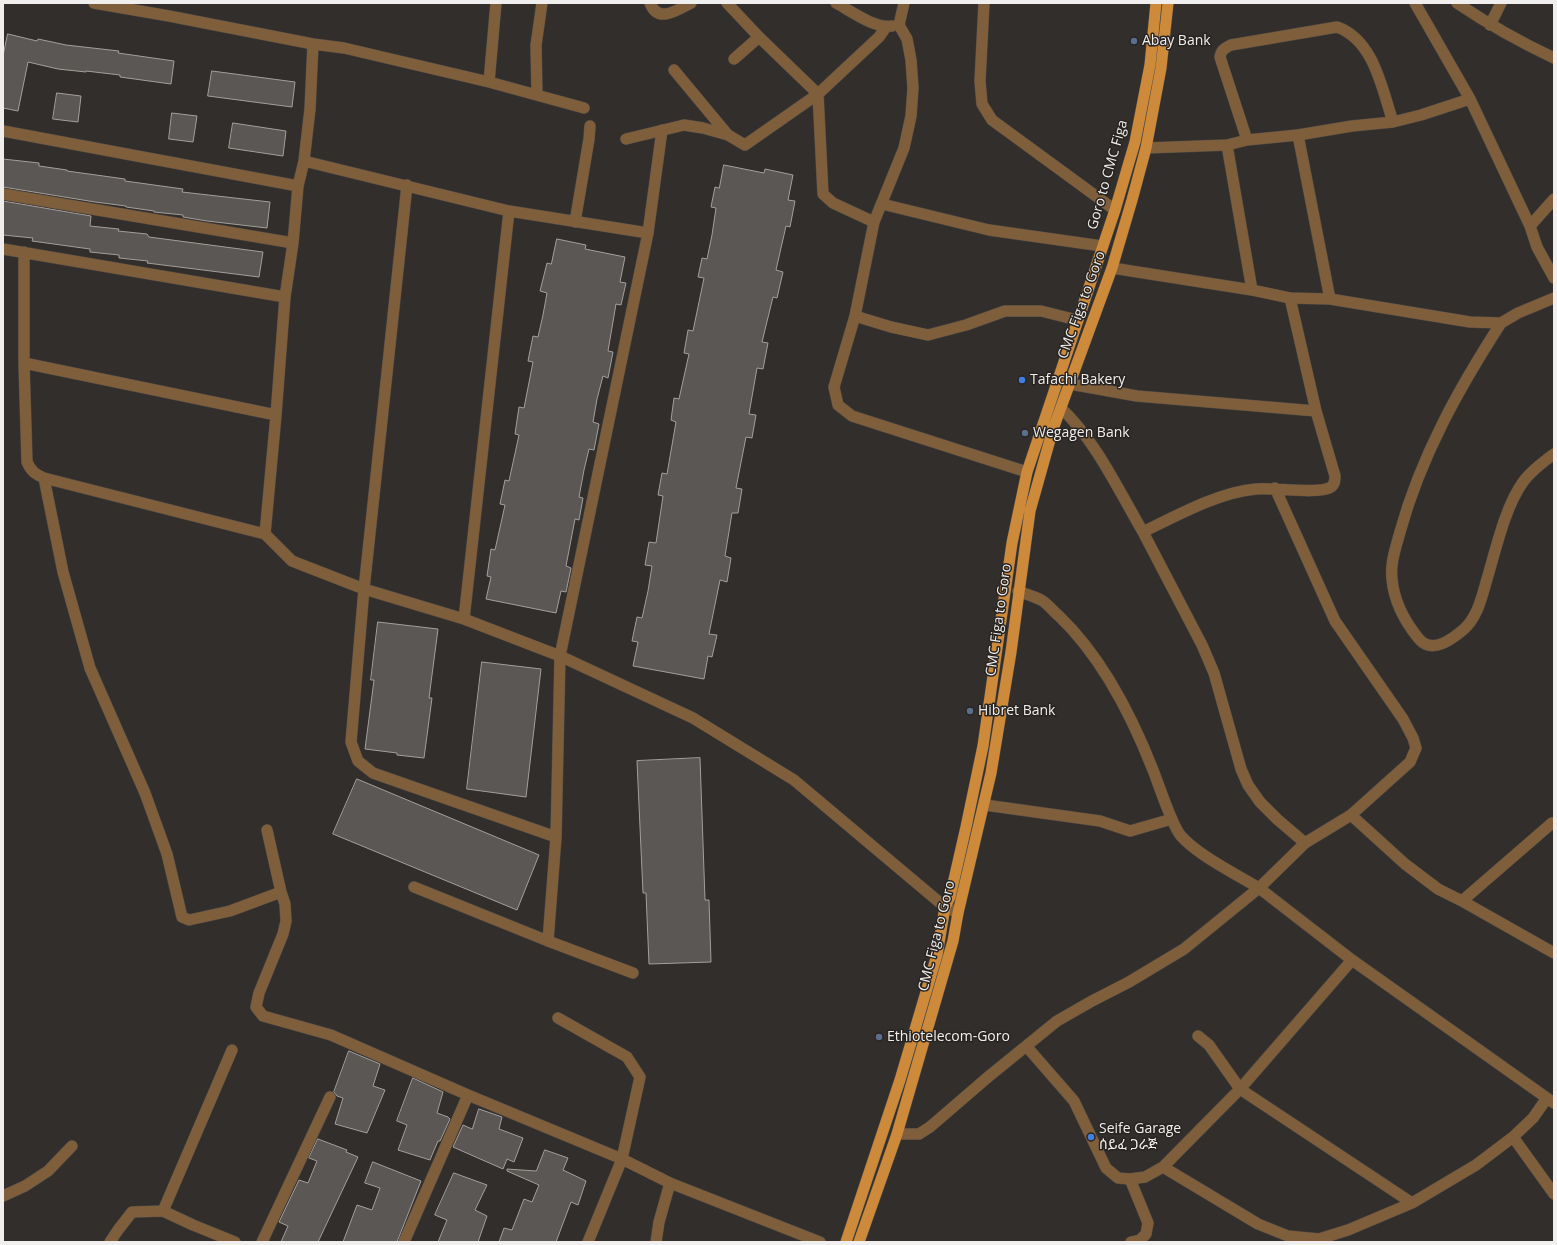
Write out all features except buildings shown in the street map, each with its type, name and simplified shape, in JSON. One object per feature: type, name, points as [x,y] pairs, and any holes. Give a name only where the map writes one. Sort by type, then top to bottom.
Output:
[{"type":"main road","name":"Goro to CMC Figa","points":[[846,1242],[900,1080],[937,955],[945,907],[950,897],[983,746],[995,653],[1012,543],[1026,472],[1115,210],[1135,142],[1150,65],[1156,3]]},
{"type":"main road","name":"CMC Figa to Goro","points":[[859,1242],[897,1134],[953,941],[958,913],[985,805],[991,773],[1011,652],[1018,591],[1030,511],[1044,456],[1112,268],[1146,148],[1161,68],[1168,3]]},
{"type":"street","points":[[94,3],[314,44],[344,48],[489,82],[584,108]]},
{"type":"street","points":[[489,82],[496,3]]},
{"type":"street","points":[[537,95],[536,45],[542,3]]},
{"type":"street","points":[[650,3],[652,9],[659,14],[666,15],[691,3]]},
{"type":"street","points":[[727,3],[758,37],[818,94],[823,194],[833,203],[874,222]]},
{"type":"street","points":[[836,3],[867,21],[886,27],[899,25]]},
{"type":"street","points":[[904,3],[899,25],[907,39],[911,60],[913,88],[910,116],[904,148],[874,222],[854,316],[834,387],[838,405],[852,416],[1026,472]]},
{"type":"street","points":[[984,3],[980,81],[982,104],[992,120],[1115,210]]},
{"type":"street","points":[[1415,3],[1470,99],[1530,226],[1537,247],[1554,278]]},
{"type":"street","points":[[1457,3],[1490,25],[1525,45],[1554,58]]},
{"type":"street","points":[[1490,25],[1501,3]]},
{"type":"street","points":[[626,139],[684,125],[703,128],[728,136],[745,145],[818,94],[879,37],[886,27]]},
{"type":"street","points":[[1247,140],[1220,57],[1221,52],[1231,45],[1337,27],[1346,30],[1354,37],[1370,57],[1393,122]]},
{"type":"street","points":[[734,59],[758,37]]},
{"type":"street","points":[[265,534],[285,297],[293,243],[298,186],[304,161],[310,109],[314,44]]},
{"type":"street","points":[[674,70],[728,136]]},
{"type":"street","points":[[1146,148],[1227,145],[1247,140],[1298,135],[1352,126],[1393,122],[1470,99]]},
{"type":"street","points":[[575,222],[590,139],[590,126]]},
{"type":"street","points":[[3,130],[298,186]]},
{"type":"street","points":[[548,941],[556,837],[560,656],[648,233],[662,130]]},
{"type":"street","points":[[1298,135],[1330,299]]},
{"type":"street","points":[[1227,145],[1252,290]]},
{"type":"street","points":[[304,161],[509,210],[648,233]]},
{"type":"street","points":[[407,185],[364,589],[351,742],[358,762],[373,773],[556,837]]},
{"type":"street","points":[[3,194],[293,243]]},
{"type":"street","points":[[1530,226],[1554,199]]},
{"type":"street","points":[[882,204],[989,230],[1102,246]]},
{"type":"street","points":[[464,619],[509,210]]},
{"type":"street","points":[[3,249],[285,297]]},
{"type":"street","points":[[24,252],[24,363],[27,462],[30,470],[36,475],[265,534],[292,561],[364,589],[464,619],[560,656],[693,718],[794,780],[945,907],[958,913]]},
{"type":"street","points":[[1112,268],[1252,290],[1290,298],[1330,299],[1470,322],[1501,323]]},
{"type":"street","points":[[1142,532],[1204,503],[1234,493],[1254,489],[1274,488],[1316,491],[1325,490],[1335,483],[1335,476],[1316,411],[1290,298]]},
{"type":"street","points":[[1554,298],[1518,313],[1501,323],[1471,369],[1420,470],[1403,521],[1393,559],[1391,578],[1395,595],[1408,626],[1422,642],[1432,646],[1442,644],[1464,629],[1476,615],[1509,508],[1523,482],[1539,464],[1554,454]]},
{"type":"street","points":[[854,316],[891,327],[928,334],[966,325],[1005,311],[1041,311],[1077,320]]},
{"type":"street","points":[[24,363],[276,415]]},
{"type":"street","points":[[1070,384],[1137,396],[1316,411]]},
{"type":"street","points":[[1061,408],[1079,427],[1094,448],[1142,532],[1202,645],[1214,673],[1241,769],[1248,785],[1260,802],[1305,843]]},
{"type":"street","points":[[44,478],[63,572],[90,668],[145,793],[167,854],[182,917],[189,920],[230,911],[281,892]]},
{"type":"street","points":[[897,1134],[919,1134],[930,1127],[988,1077],[1057,1021],[1129,982],[1184,949],[1259,888],[1305,843],[1351,815],[1410,762],[1416,748],[1413,738],[1403,719],[1335,621],[1274,488]]},
{"type":"street","points":[[1018,591],[1042,600],[1069,626],[1093,656],[1117,693],[1144,747],[1180,836],[1219,864],[1259,888],[1352,960],[1551,1101],[1513,1137],[1476,1165],[1412,1203],[1348,1230],[1319,1239],[1288,1236],[1258,1224],[1163,1166]]},
{"type":"street","points":[[985,805],[1100,822],[1130,831],[1172,819]]},
{"type":"street","points":[[1351,815],[1432,885],[1554,953]]},
{"type":"street","points":[[1462,901],[1552,822]]},
{"type":"street","points":[[267,830],[285,904],[286,921],[283,934],[259,993],[256,1007],[263,1016],[331,1035],[622,1159],[670,1183],[820,1242]]},
{"type":"street","points":[[414,887],[548,941],[633,973]]},
{"type":"street","points":[[1026,1047],[1074,1100],[1106,1168],[1118,1178],[1130,1179],[1145,1177],[1163,1166],[1240,1089],[1352,960]]},
{"type":"street","points":[[558,1018],[627,1057],[640,1077],[622,1159],[588,1242]]},
{"type":"street","points":[[1198,1036],[1209,1045],[1240,1089],[1412,1203]]},
{"type":"street","points":[[163,1211],[232,1050]]},
{"type":"street","points":[[404,1242],[468,1094]]},
{"type":"street","points":[[262,1242],[330,1097]]},
{"type":"street","points":[[1513,1137],[1554,1194]]},
{"type":"street","points":[[3,1196],[25,1186],[48,1171],[72,1146]]},
{"type":"street","points":[[1130,1179],[1148,1223],[1146,1234],[1140,1240],[1131,1242]]},
{"type":"street","points":[[656,1242],[659,1222],[670,1183]]},
{"type":"street","points":[[110,1242],[132,1212],[163,1211],[235,1242]]},
{"type":"place","name":"Abay Bank","points":[[1134,41]]},
{"type":"place","name":"Tafachi Bakery","points":[[1022,380]]},
{"type":"place","name":"Wegagen Bank","points":[[1025,433]]},
{"type":"place","name":"Hibret Bank","points":[[970,711]]},
{"type":"place","name":"Ethiotelecom-Goro","points":[[879,1037]]},
{"type":"place","name":"Seife Garage ሰይፈ ጋራጅ","points":[[1091,1137]]}]
